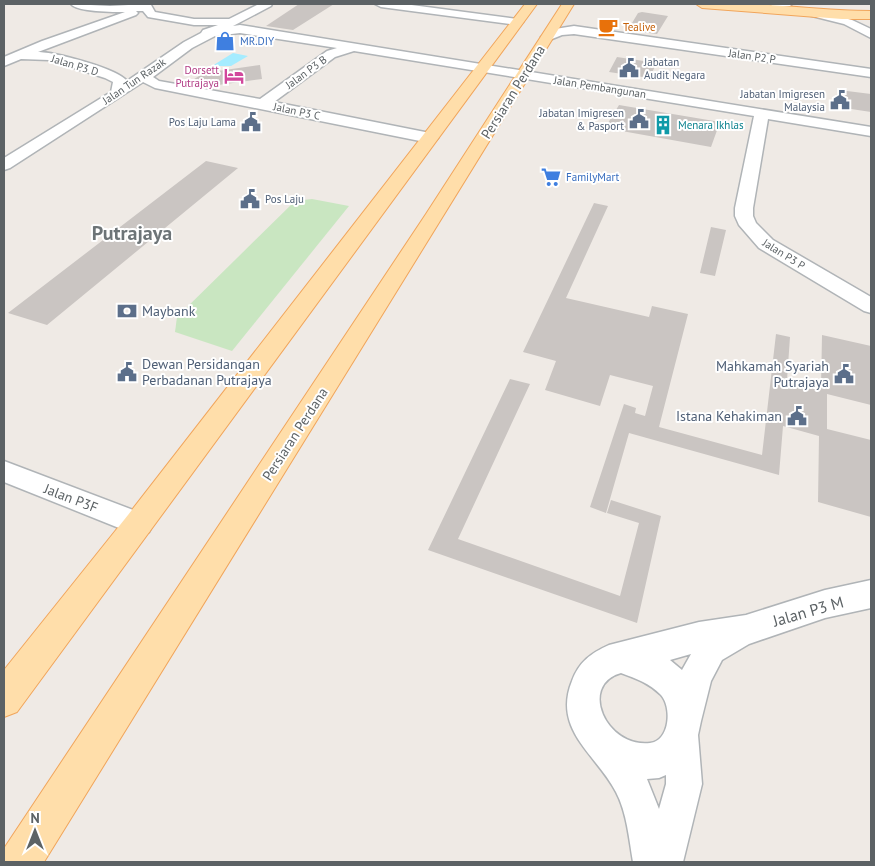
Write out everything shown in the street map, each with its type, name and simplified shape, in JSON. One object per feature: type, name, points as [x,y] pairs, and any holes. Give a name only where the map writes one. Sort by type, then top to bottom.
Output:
[{"type":"main road","points":[[4,699],[531,4]]},
{"type":"main road","name":"Persiaran Perdana","points":[[20,862],[568,4]]},
{"type":"main road","points":[[702,4],[808,12],[834,9],[871,15]]},
{"type":"main road","points":[[756,4],[871,10]]},
{"type":"street","points":[[72,4],[112,15]]},
{"type":"street","points":[[9,60],[112,15],[151,5],[149,13],[152,15],[194,22],[237,25],[267,4]]},
{"type":"street","points":[[381,4],[517,22]]},
{"type":"street","points":[[808,12],[848,22],[871,34]]},
{"type":"street","name":"Jalan P2 P","points":[[558,19],[563,26],[574,30],[871,73]]},
{"type":"street","name":"Jalan Pembangunan","points":[[207,33],[237,25],[352,48],[871,131]]},
{"type":"street","name":"Jalan P2 P","points":[[547,37],[559,32],[574,30]]},
{"type":"street","name":"Jalan Tun Razak","points":[[4,165],[207,33]]},
{"type":"street","name":"Jalan P3 B","points":[[258,103],[324,52],[325,43]]},
{"type":"street","name":"Jalan P3 B","points":[[258,103],[331,54],[352,48]]},
{"type":"street","name":"Jalan P3 D","points":[[9,60],[50,56],[110,75],[120,81],[119,92]]},
{"type":"street","name":"Jalan P3 C","points":[[151,70],[145,78],[146,81],[164,86],[430,138]]},
{"type":"street","name":"Jalan P3 C","points":[[119,92],[142,87],[164,86]]},
{"type":"street","name":"Jalan P3 P","points":[[762,114],[744,208],[744,216],[748,225],[766,244],[871,306]]},
{"type":"street","name":"Jalan P3F","points":[[4,471],[138,524]]},
{"type":"street","name":"Jalan P3 M","points":[[603,745],[617,755],[632,761],[648,762],[662,758],[674,750],[684,727],[696,677],[710,649],[746,630],[825,604],[871,594]]},
{"type":"street","name":"Jalan P3 M","points":[[652,862],[645,822],[628,777],[593,734],[587,720],[583,705],[584,691],[589,678],[598,668],[609,661],[699,637],[746,630]]},
{"type":"street","name":"Jalan P3 M","points":[[622,658],[637,660],[651,665],[664,674],[675,686],[682,700],[684,784],[664,862]]},
{"type":"green space","points":[[312,199],[349,206],[232,351],[175,332],[177,317],[295,201]]},
{"type":"water","points":[[233,53],[248,56],[231,66],[212,66]]},
{"type":"building","points":[[299,4],[334,4],[293,30],[266,26]]},
{"type":"building","points":[[638,13],[668,16],[657,34],[631,31],[632,29],[629,28]]},
{"type":"building","name":"Jabatan Audit Negara","points":[[617,57],[657,63],[649,78],[609,72]]},
{"type":"building","name":"Dorsett Putrajaya","points":[[260,65],[262,79],[204,87],[186,84],[204,73]]},
{"type":"building","points":[[839,90],[871,94],[871,112],[838,107]]},
{"type":"building","name":"Menara Ikhlas","points":[[619,105],[720,122],[711,147],[605,128]]},
{"type":"building","points":[[206,161],[238,168],[47,325],[8,313]]},
{"type":"building","points":[[594,203],[608,206],[566,298],[649,317],[652,306],[688,314],[659,427],[762,455],[776,334],[790,337],[787,380],[821,388],[822,335],[871,346],[871,405],[827,394],[827,429],[871,440],[871,517],[818,502],[819,436],[783,426],[779,475],[629,433],[606,513],[590,507],[624,404],[636,408],[635,413],[645,416],[653,386],[610,375],[600,406],[545,390],[556,361],[523,352]]},
{"type":"building","points":[[711,227],[726,230],[715,276],[700,273]]},
{"type":"building","points":[[510,379],[530,384],[458,539],[620,596],[639,523],[607,513],[611,500],[661,516],[637,623],[428,550]]},
{"type":"place","name":"Tealive","points":[[608,27]]},
{"type":"place","name":"MR.DIY","points":[[225,41]]},
{"type":"place","name":"Jabatan Audit Negara","points":[[629,68]]},
{"type":"place","name":"Dorsett Putrajaya","points":[[234,76]]},
{"type":"place","name":"Jabatan Imigresen Malaysia","points":[[840,100]]},
{"type":"place","name":"Jabatan Imigresen & Pasport","points":[[639,119]]},
{"type":"place","name":"Pos Laju Lama","points":[[251,122]]},
{"type":"place","name":"Menara Ikhlas","points":[[663,125]]},
{"type":"place","name":"FamilyMart","points":[[551,177]]},
{"type":"place","name":"Pos Laju","points":[[250,199]]},
{"type":"place","name":"Maybank","points":[[127,311]]},
{"type":"place","name":"Dewan Persidangan Perbadanan Putrajaya","points":[[127,372]]},
{"type":"place","name":"Mahkamah Syariah Putrajaya","points":[[844,374]]},
{"type":"place","name":"Istana Kehakiman","points":[[797,416]]},
{"type":"district","name":"Putrajaya","points":[[132,233]]}]
